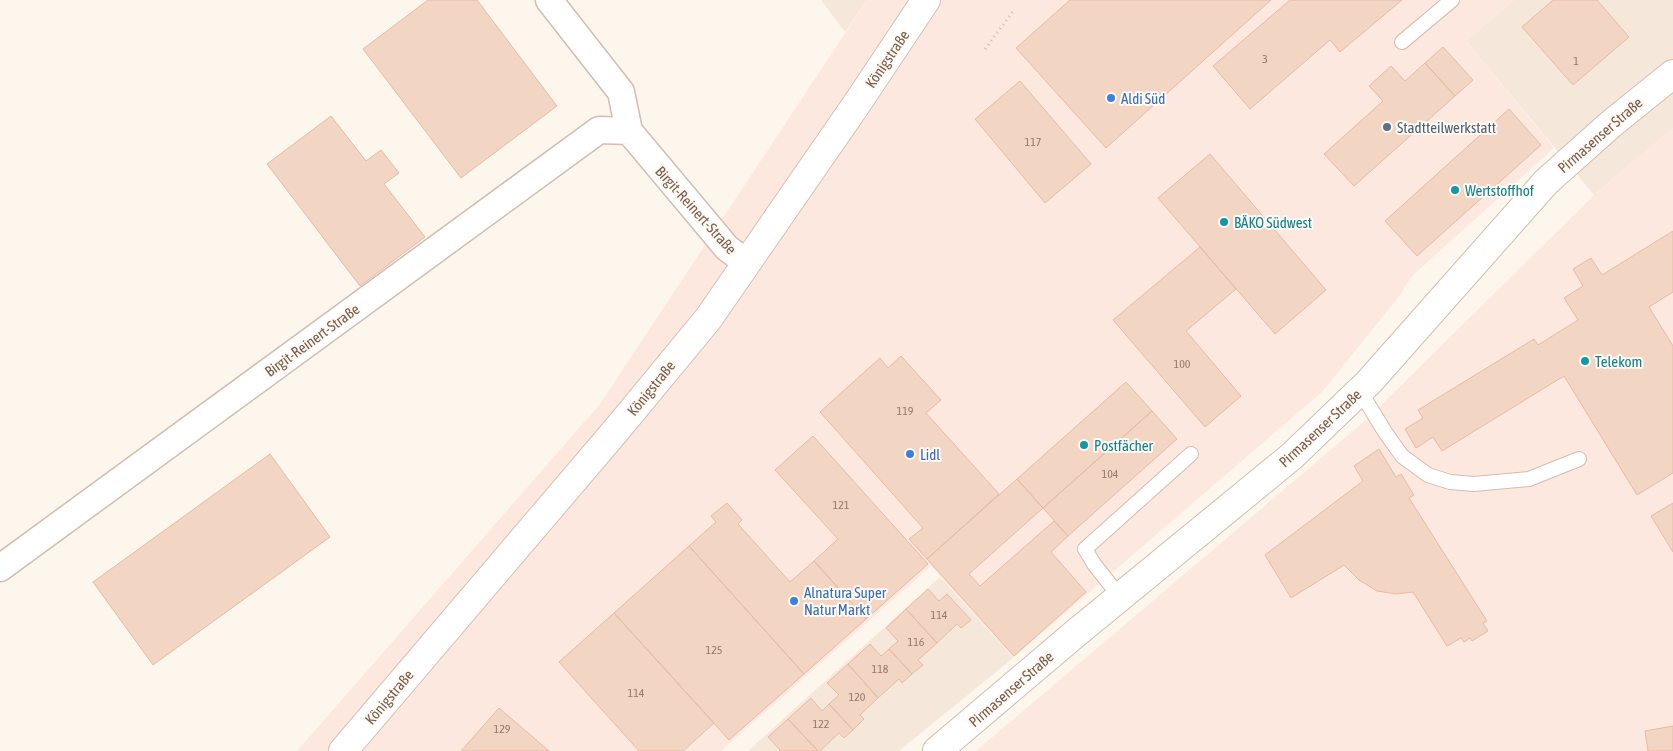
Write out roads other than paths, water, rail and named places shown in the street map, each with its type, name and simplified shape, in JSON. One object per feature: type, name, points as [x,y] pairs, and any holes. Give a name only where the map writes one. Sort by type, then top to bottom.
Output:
[{"type":"street","name":"Birgit-Reinert-Straße","points":[[549,0],[622,92],[629,131],[727,248],[747,263]]},
{"type":"street","name":"Königstraße","points":[[344,751],[708,319],[926,0]]},
{"type":"street","name":"Pirmasenser Straße","points":[[937,751],[1292,456],[1360,391],[1546,182],[1611,124],[1673,74]]},
{"type":"street","name":"Birgit-Reinert-Straße","points":[[0,568],[599,130],[629,131]]},
{"type":"lane","points":[[1402,42],[1452,0]]},
{"type":"lane","points":[[1360,391],[1384,432],[1402,456],[1428,475],[1450,482],[1474,484],[1529,480],[1579,460]]},
{"type":"lane","points":[[1120,597],[1094,564],[1085,548],[1191,454]]},
{"type":"place","name":"Aldi Süd","points":[[1111,98]]},
{"type":"place","name":"Stadtteilwerkstatt","points":[[1387,127]]},
{"type":"place","name":"Wertstoffhof","points":[[1455,190]]},
{"type":"place","name":"BÄKO Südwest","points":[[1224,222]]},
{"type":"place","name":"Telekom","points":[[1585,361]]},
{"type":"place","name":"Postfächer","points":[[1084,445]]},
{"type":"place","name":"Lidl","points":[[910,454]]},
{"type":"place","name":"Alnatura Super Natur Markt","points":[[794,601]]}]
